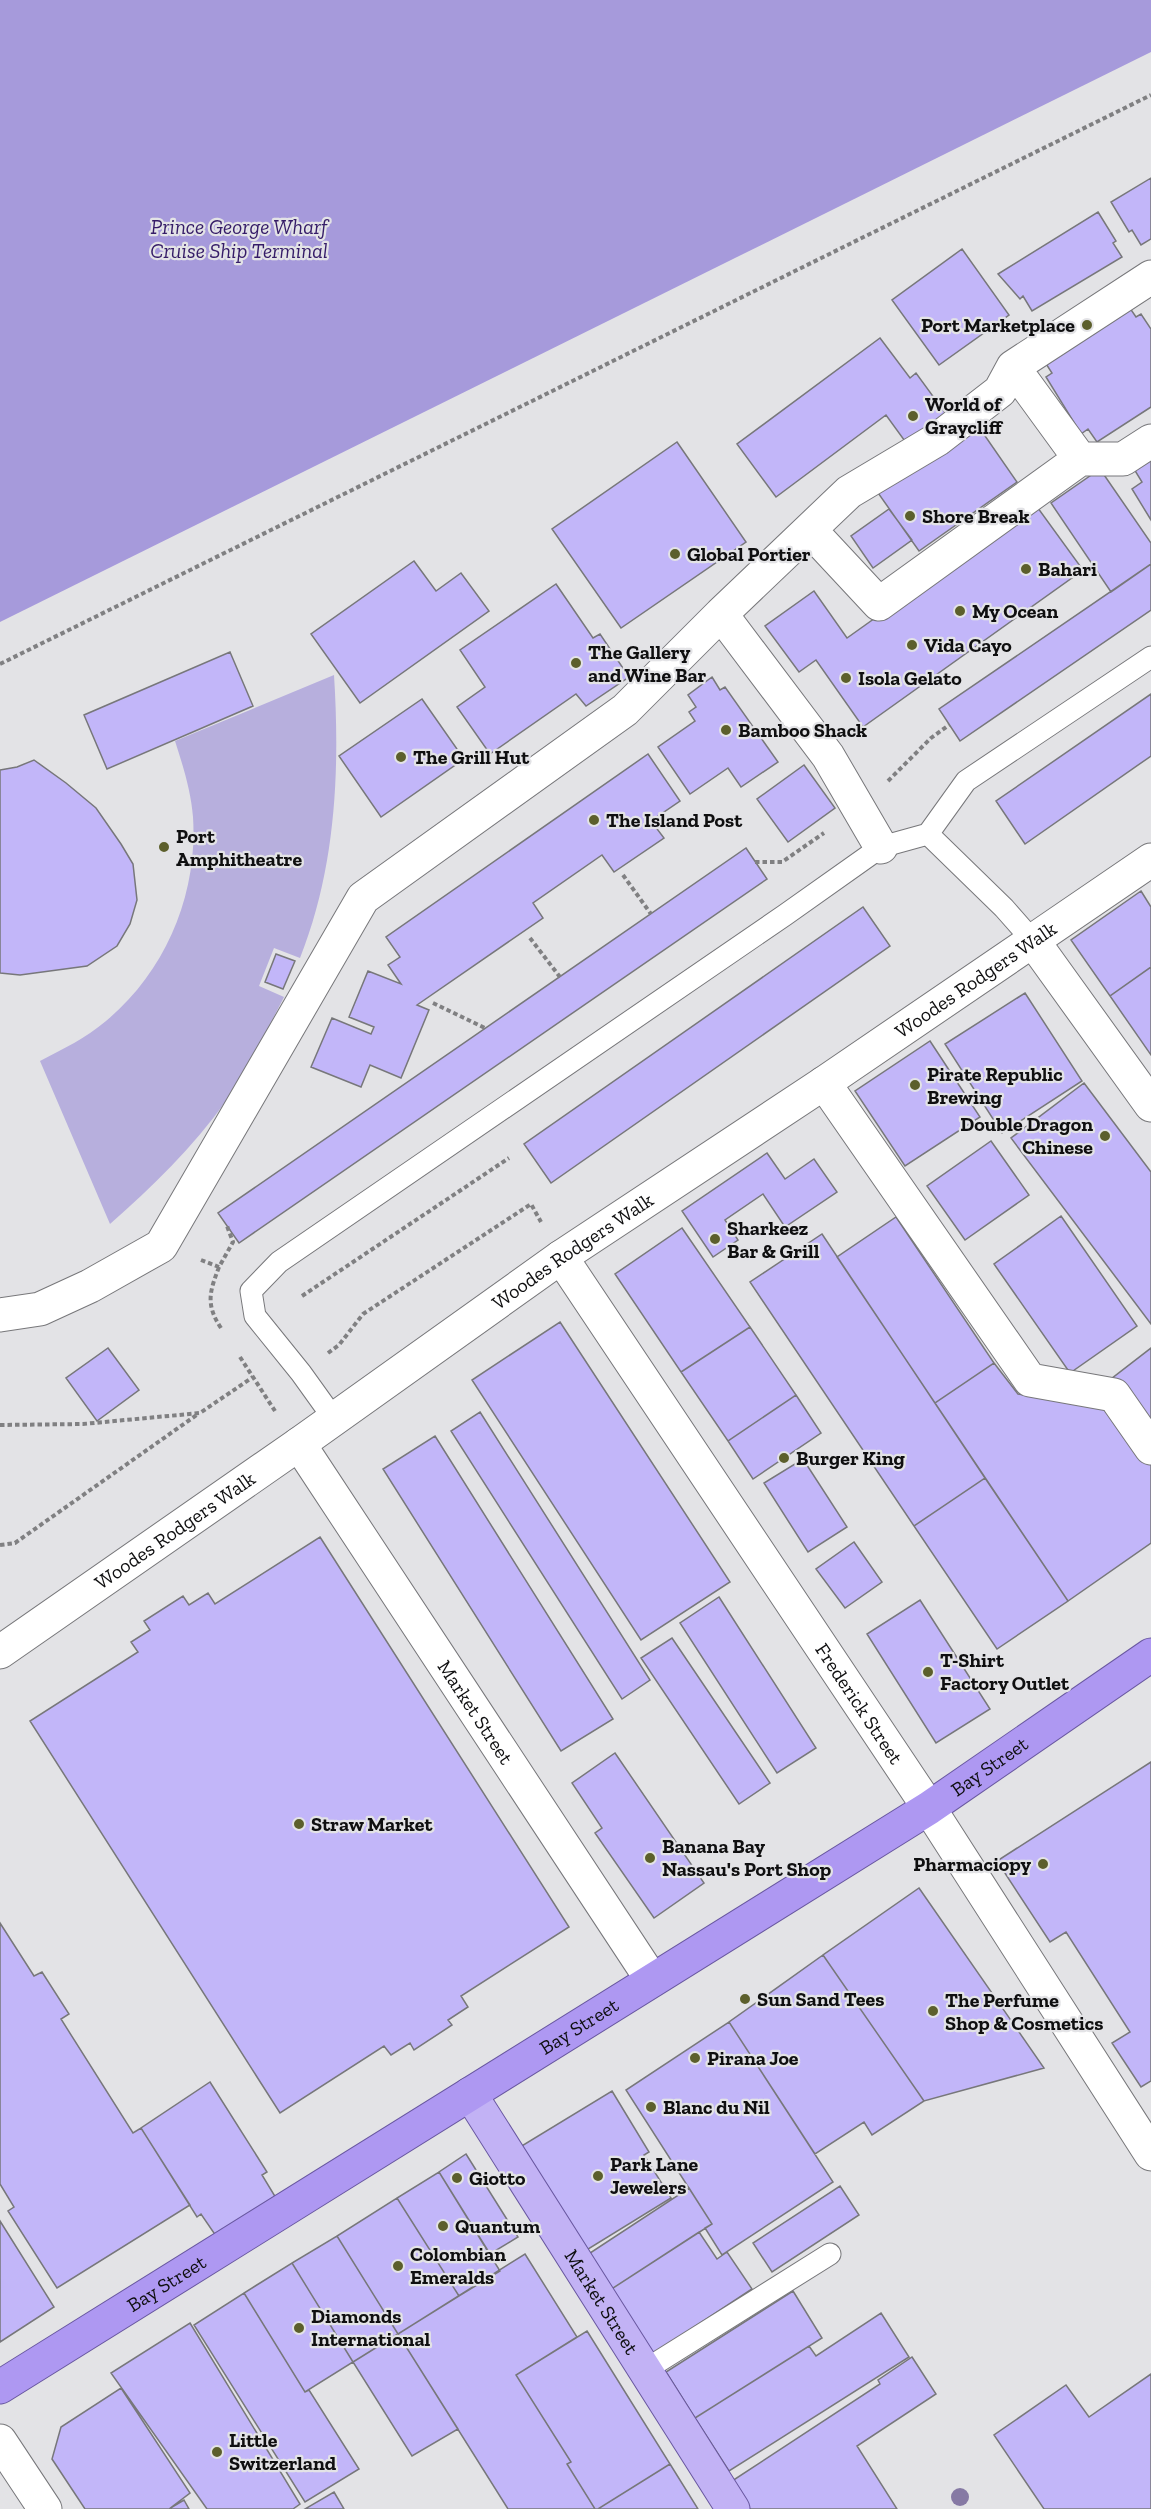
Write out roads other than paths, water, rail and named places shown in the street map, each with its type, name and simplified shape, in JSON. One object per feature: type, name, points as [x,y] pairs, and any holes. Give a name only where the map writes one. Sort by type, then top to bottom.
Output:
[{"type":"highway","name":"Bay Street","points":[[0,2387],[929,1808],[1151,1655]]},
{"type":"main road","name":"Market Street","points":[[470,2094],[733,2509]]},
{"type":"street","points":[[0,1315],[40,1309],[90,1286],[161,1246],[363,897],[626,710],[721,614],[849,492],[938,439],[1000,391],[1012,366],[1151,277]]},
{"type":"street","points":[[1012,366],[1080,459]]},
{"type":"street","points":[[810,530],[879,604],[1080,459],[1123,459],[1151,441]]},
{"type":"street","points":[[721,614],[828,756],[881,847]]},
{"type":"street","name":"Woodes Rodgers Walk","points":[[0,1652],[299,1444],[561,1257],[824,1083],[1151,860]]},
{"type":"street","points":[[1033,942],[1151,1105]]},
{"type":"street","points":[[824,1083],[1030,1380],[1114,1395],[1151,1448]]},
{"type":"street","name":"Frederick Street","points":[[561,1257],[929,1808],[1151,2154]]},
{"type":"street","name":"Market Street","points":[[299,1444],[652,1980]]},
{"type":"street","points":[[0,2441],[45,2509]]},
{"type":"lane","points":[[334,1419],[301,1373],[255,1316],[251,1291],[279,1262],[881,847],[928,834],[966,781],[1151,657]]},
{"type":"lane","points":[[928,834],[1004,908],[1033,942]]},
{"type":"lane","points":[[645,2370],[830,2254]]},
{"type":"water","name":"Prince George Wharf Cruise Ship Terminal","points":[[0,0],[1151,0],[1151,52],[0,622]]},
{"type":"place","name":"Port Marketplace","points":[[1087,325]]},
{"type":"place","name":"World of Graycliff","points":[[913,416]]},
{"type":"place","name":"Shore Break","points":[[910,516]]},
{"type":"place","name":"Global Portier","points":[[675,554]]},
{"type":"place","name":"Bahari","points":[[1026,569]]},
{"type":"place","name":"My Ocean","points":[[960,611]]},
{"type":"place","name":"Vida Cayo","points":[[912,645]]},
{"type":"place","name":"The Gallery and Wine Bar","points":[[576,663]]},
{"type":"place","name":"Isola Gelato","points":[[846,678]]},
{"type":"place","name":"Bamboo Shack","points":[[726,730]]},
{"type":"place","name":"The Grill Hut","points":[[401,757]]},
{"type":"place","name":"The Island Post","points":[[594,820]]},
{"type":"place","name":"Port Amphitheatre","points":[[164,847]]},
{"type":"place","name":"Pirate Republic Brewing","points":[[915,1085]]},
{"type":"place","name":"Double Dragon Chinese","points":[[1105,1136]]},
{"type":"place","name":"Sharkeez Bar & Grill","points":[[715,1239]]},
{"type":"place","name":"Burger King","points":[[784,1458]]},
{"type":"place","name":"T-Shirt Factory Outlet","points":[[928,1672]]},
{"type":"place","name":"Straw Market","points":[[299,1824]]},
{"type":"place","name":"Banana Bay Nassau's Port Shop","points":[[650,1858]]},
{"type":"place","name":"Pharmaciopy","points":[[1043,1864]]},
{"type":"place","name":"Sun Sand Tees","points":[[745,1999]]},
{"type":"place","name":"The Perfume Shop & Cosmetics","points":[[933,2011]]},
{"type":"place","name":"Pirana Joe","points":[[695,2058]]},
{"type":"place","name":"Blanc du Nil","points":[[651,2107]]},
{"type":"place","name":"Park Lane Jewelers","points":[[598,2176]]},
{"type":"place","name":"Giotto","points":[[457,2178]]},
{"type":"place","name":"Quantum","points":[[443,2226]]},
{"type":"place","name":"Colombian Emeralds","points":[[398,2266]]},
{"type":"place","name":"Diamonds International","points":[[299,2328]]},
{"type":"place","name":"Little Switzerland","points":[[217,2452]]}]
